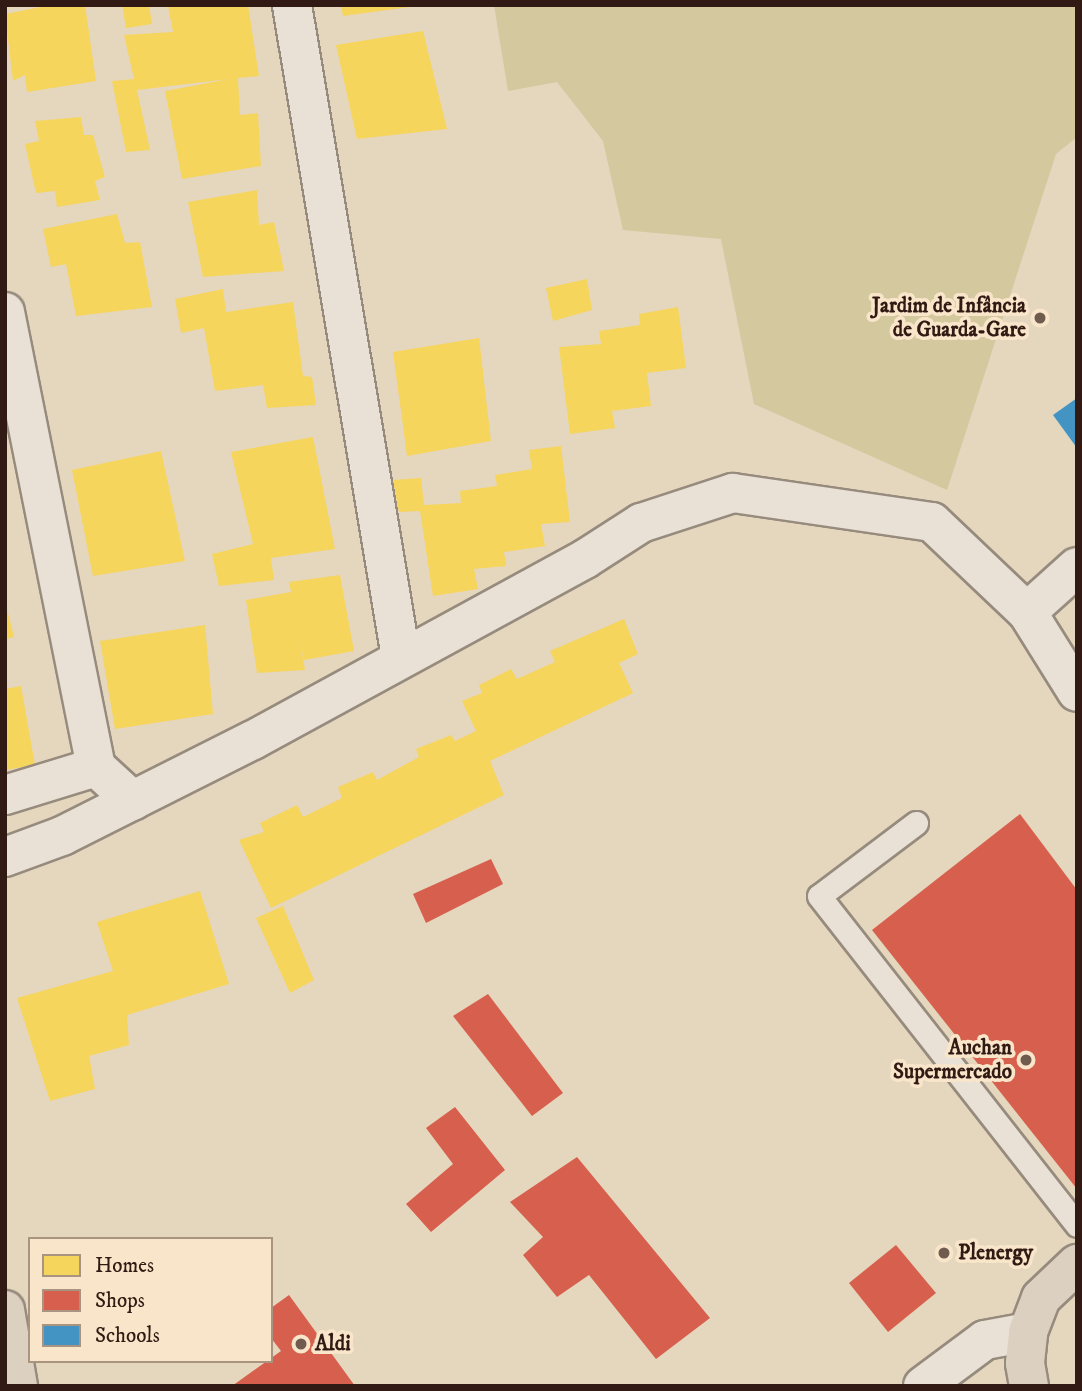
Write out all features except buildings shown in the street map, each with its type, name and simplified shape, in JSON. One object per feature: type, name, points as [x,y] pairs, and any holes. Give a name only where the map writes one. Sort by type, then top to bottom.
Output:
[{"type":"main road","points":[[1029,1386],[1025,1363],[1028,1332],[1041,1298],[1077,1264]]},
{"type":"main road","points":[[5,1310],[18,1386]]},
{"type":"street","points":[[292,5],[401,657]]},
{"type":"street","points":[[5,312],[96,767],[133,801]]},
{"type":"street","points":[[5,857],[62,836],[133,801],[585,559],[641,523],[733,493],[932,522],[1027,612],[1077,692]]},
{"type":"street","points":[[1027,612],[1077,567]]},
{"type":"street","points":[[5,794],[96,767]]},
{"type":"street","points":[[923,1386],[985,1340],[1028,1332]]},
{"type":"lane","points":[[916,823],[819,896],[1077,1225]]},
{"type":"shaded area","points":[[494,5],[1077,5],[1077,137],[1056,154],[947,490],[754,404],[721,239],[623,230],[603,141],[557,82],[508,91]]},
{"type":"place","name":"Jardim de Infância de Guarda-Gare","points":[[1040,318]]},
{"type":"place","name":"Auchan Supermercado","points":[[1026,1060]]},
{"type":"place","name":"Plenergy","points":[[944,1253]]},
{"type":"place","name":"Aldi","points":[[301,1344]]}]
